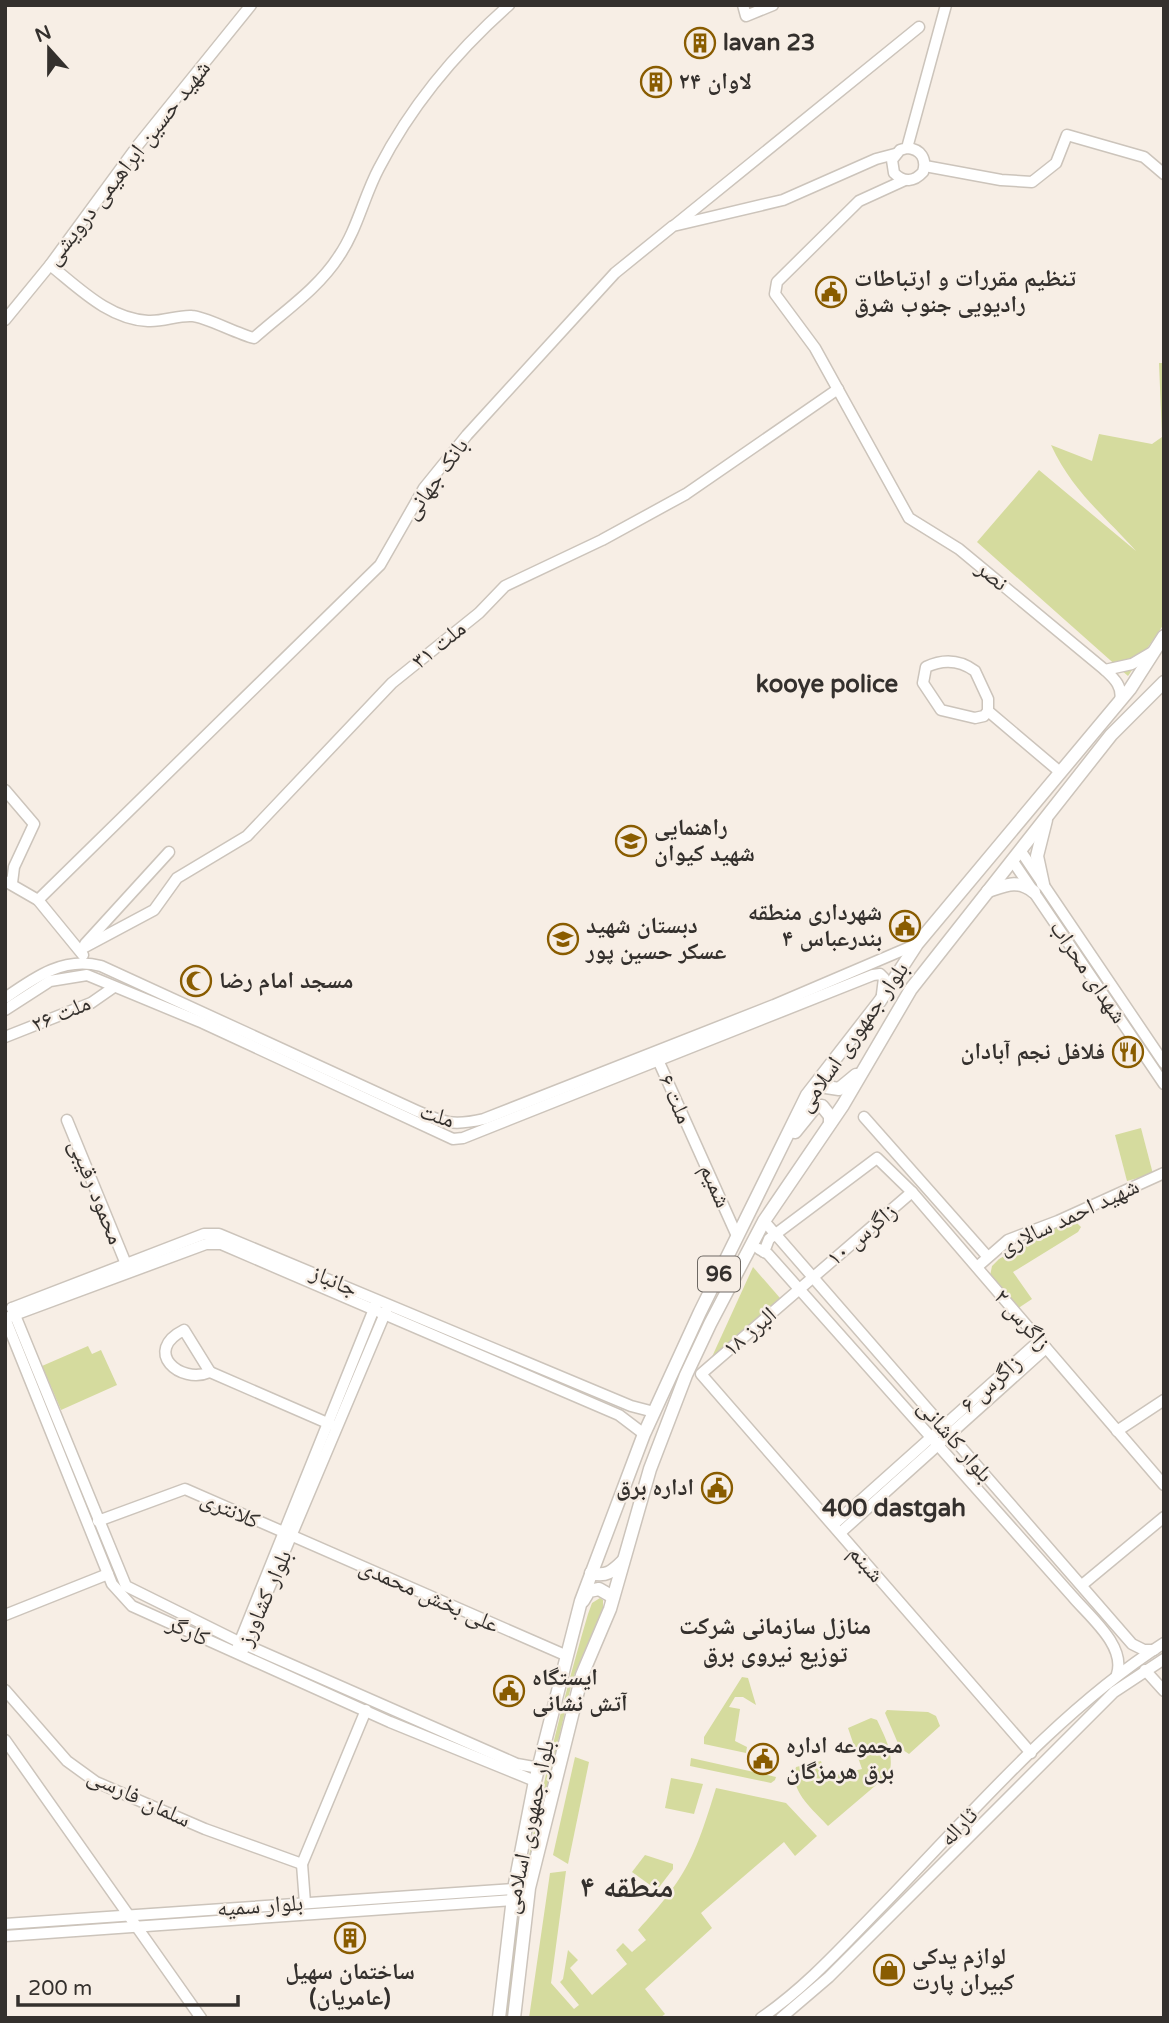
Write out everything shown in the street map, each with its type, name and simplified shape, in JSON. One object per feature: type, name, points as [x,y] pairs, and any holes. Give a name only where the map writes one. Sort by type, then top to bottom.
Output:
[{"type":"main road","points":[[1159,652],[1164,636]]},
{"type":"main road","name":"بلوار جمهوری اسلامی","points":[[499,2018],[506,1895],[579,1608],[644,1434],[737,1236],[807,1095],[880,1001],[917,944],[1159,652]]},
{"type":"main road","name":"بلوار جمهوری اسلامی","points":[[514,2018],[529,1888],[582,1675],[613,1597],[650,1469],[686,1375],[764,1221],[870,1059],[911,989],[988,891],[1017,860],[1047,815],[1111,736],[1164,682]]},
{"type":"main road","points":[[988,891],[1014,883],[1038,888],[1037,856],[1047,815]]},
{"type":"main road","points":[[820,1079],[826,1087],[839,1089],[870,1059]]},
{"type":"main road","points":[[770,1169],[811,1110],[822,1106],[830,1116],[830,1122]]},
{"type":"main road","points":[[686,1375],[701,1374]]},
{"type":"main road","points":[[591,1573],[602,1576],[612,1572],[624,1560]]},
{"type":"main road","points":[[579,1608],[589,1591],[598,1589],[613,1597]]},
{"type":"street","name":"شهید حسین ابراهیمی درویشی","points":[[5,320],[50,265],[138,145],[251,5]]},
{"type":"street","points":[[50,265],[101,305],[121,316],[149,321],[194,316],[236,334],[254,338],[324,276],[341,254],[378,169],[407,120],[445,71],[509,5]]},
{"type":"street","points":[[743,5],[746,16],[773,5]]},
{"type":"street","points":[[907,148],[946,5]]},
{"type":"street","points":[[673,226],[919,27]]},
{"type":"street","points":[[925,166],[1001,180],[1032,182],[1056,163],[1067,135],[1144,157],[1164,174]]},
{"type":"street","points":[[905,180],[899,178],[892,167],[895,154],[907,148],[920,152],[925,166]]},
{"type":"street","name":"بانک جهانی","points":[[38,900],[380,565],[424,488],[467,435],[615,273],[673,226],[783,200],[876,159],[895,154]]},
{"type":"street","points":[[838,389],[815,348],[780,303],[775,294],[777,282],[859,201],[905,180],[918,177],[925,166]]},
{"type":"street","name":"نصر","points":[[838,389],[909,518],[959,549],[1105,670]]},
{"type":"street","name":"ملت ۳۱","points":[[81,949],[154,910],[177,878],[247,836],[392,683],[479,613],[505,586],[602,540],[686,494],[838,389]]},
{"type":"street","points":[[1105,670],[1132,664],[1159,652]]},
{"type":"street","points":[[956,662],[975,671],[988,699],[986,714],[975,718],[941,710],[923,683],[926,667],[935,663],[956,662]]},
{"type":"street","points":[[1105,670],[1118,682],[1122,693],[1120,701]]},
{"type":"street","points":[[986,714],[1058,775]]},
{"type":"street","points":[[5,790],[34,824],[9,882],[38,900],[81,949],[86,962],[46,970],[5,998]]},
{"type":"street","points":[[81,949],[169,852]]},
{"type":"street","name":"شهدای محراب","points":[[1017,860],[1027,861],[1038,888],[1164,1084]]},
{"type":"street","name":"شهدای محراب","points":[[1017,860],[1164,1063]]},
{"type":"street","name":"ملت","points":[[5,1010],[50,981],[86,975],[114,987],[147,995],[253,1041],[414,1116],[453,1139],[463,1138],[658,1060],[871,970],[917,944]]},
{"type":"street","name":"ملت","points":[[86,962],[123,975],[147,995]]},
{"type":"street","points":[[871,970],[886,981],[880,1001]]},
{"type":"street","name":"ملت","points":[[414,1116],[460,1125],[484,1119],[871,970]]},
{"type":"street","name":"ملت ۲۶","points":[[5,1037],[91,1003],[114,987]]},
{"type":"street","name":"ملت ۶","points":[[658,1060],[693,1137]]},
{"type":"street","points":[[864,1117],[987,1256]]},
{"type":"street","name":"محمود رقیبی","points":[[67,1120],[131,1265]]},
{"type":"street","name":"شمیم","points":[[693,1137],[737,1236]]},
{"type":"street","name":"زاگرس ۲","points":[[776,1236],[877,1158],[912,1192],[1164,1485]]},
{"type":"street","name":"شهید احمد سالاری","points":[[977,1267],[1008,1240],[1058,1221],[1164,1173]]},
{"type":"street","name":"زاگرس ۱۰","points":[[799,1289],[912,1192]]},
{"type":"street","name":"بلوار کاشانی","points":[[764,1221],[1132,1644]]},
{"type":"street","name":"جانباز","points":[[9,1313],[204,1234],[219,1234],[235,1244],[382,1307],[619,1415],[644,1434]]},
{"type":"street","points":[[764,1252],[766,1241],[776,1236]]},
{"type":"street","name":"بلوار کاشانی","points":[[751,1244],[764,1252],[799,1289],[936,1441],[1118,1652]]},
{"type":"street","name":"البرز ۱۸","points":[[701,1374],[799,1289]]},
{"type":"street","name":"جانباز","points":[[382,1307],[631,1406],[654,1412]]},
{"type":"street","name":"بلوار کشاورز","points":[[239,1655],[382,1307]]},
{"type":"street","name":"کارگر","points":[[9,1313],[98,1521],[109,1567],[126,1586],[392,1717],[516,1769],[537,1775]]},
{"type":"street","name":"کارگر","points":[[9,1313],[117,1590],[132,1606],[366,1710],[392,1717]]},
{"type":"street","points":[[210,1371],[200,1374],[172,1366],[165,1354],[169,1338],[184,1330],[210,1371],[333,1425]]},
{"type":"street","name":"زاگرس ۶","points":[[836,1529],[1043,1344]]},
{"type":"street","name":"شبنم","points":[[701,1374],[1031,1753]]},
{"type":"street","points":[[1117,1431],[1164,1401]]},
{"type":"street","name":"کلانتری","points":[[98,1521],[185,1489],[287,1535]]},
{"type":"street","points":[[1082,1586],[1164,1517]]},
{"type":"street","name":"علی بخش محمدی","points":[[287,1535],[565,1655]]},
{"type":"street","points":[[5,1615],[109,1567]]},
{"type":"street","points":[[1117,1674],[1120,1665],[1118,1652],[1125,1651],[1132,1644],[1144,1650],[1159,1646]]},
{"type":"street","name":"ثاراله","points":[[761,2018],[791,1995],[857,1931],[1031,1753],[1117,1674],[1159,1646]]},
{"type":"street","name":"ثاراله","points":[[782,2018],[866,1940],[1114,1692],[1164,1658]]},
{"type":"street","points":[[1145,1670],[1164,1691]]},
{"type":"street","name":"سلمان فارسی","points":[[5,1690],[67,1761],[96,1782],[205,1829],[302,1864]]},
{"type":"street","points":[[305,1903],[302,1864],[366,1710]]},
{"type":"street","points":[[5,1740],[201,2018]]},
{"type":"street","name":"بلوار سمیه","points":[[5,1924],[305,1903],[506,1895]]},
{"type":"street","name":"بلوار سمیه","points":[[5,1936],[506,1895]]},
{"type":"street","points":[[857,1931],[866,1940]]},
{"type":"green space","points":[[1159,363],[1164,363],[1164,624],[1128,676],[977,542],[1039,470],[1136,551],[1089,502],[1069,476],[1051,445],[1092,461],[1099,434],[1152,444],[1162,437]]},
{"type":"green space","points":[[1141,1128],[1153,1174],[1127,1181],[1115,1135]]},
{"type":"green space","points":[[1072,1218],[1081,1227],[1078,1232],[1013,1272],[1032,1299],[1017,1309],[990,1276],[992,1266],[999,1259]]},
{"type":"green space","points":[[753,1267],[780,1298],[711,1359]]},
{"type":"green space","points":[[88,1346],[92,1354],[101,1350],[117,1385],[61,1410],[42,1366]]},
{"type":"green space","points":[[600,1598],[603,1600],[603,1608],[573,1678],[550,1776],[533,1851],[510,2018],[504,2018],[519,1915],[548,1764],[588,1614],[592,1603]]},
{"type":"green space","points":[[742,1677],[748,1678],[756,1705],[743,1697],[735,1697],[729,1707],[740,1709],[735,1741],[747,1747],[746,1753],[704,1744],[704,1737]]},
{"type":"green space","points":[[887,1710],[928,1712],[936,1716],[940,1726],[909,1754],[900,1748],[885,1713]]},
{"type":"green space","points":[[871,1718],[877,1720],[888,1746],[891,1760],[889,1774],[828,1826],[799,1792],[796,1767],[821,1761],[826,1777],[862,1769],[848,1728]]},
{"type":"green space","points":[[575,1757],[589,1762],[568,1864],[553,1855]]},
{"type":"green space","points":[[691,1758],[776,1777],[771,1783],[690,1766]]},
{"type":"green space","points":[[671,1778],[703,1784],[694,1814],[665,1808]]},
{"type":"green space","points":[[716,1788],[786,1803],[817,1836],[795,1856],[784,1842],[701,1913],[712,1928],[645,1989],[665,2014],[660,2018],[529,2018],[550,1873],[566,1871],[551,1983],[574,2009],[579,2005],[560,1982],[563,1979],[568,1950],[578,1960],[570,1968],[592,1995],[627,1964],[616,1950],[623,1943],[632,1952],[646,1940],[638,1930],[668,1895],[688,1865]]},
{"type":"green space","points":[[645,1855],[673,1864],[673,1869],[657,1890],[632,1872]]},
{"type":"place","name":"lavan 23","points":[[700,43]]},
{"type":"place","name":"لاوان ۲۴","points":[[656,82]]},
{"type":"place","name":"تنظیم مقررات و ارتباطات رادیویی جنوب شرق","points":[[831,292]]},
{"type":"place","name":"راهنمایی شهید کیوان","points":[[631,841]]},
{"type":"place","name":"شهرداری منطقه ۴ بندرعباس","points":[[905,926]]},
{"type":"place","name":"دبستان شهید عسکر حسین پور","points":[[563,939]]},
{"type":"place","name":"مسجد امام رضا","points":[[196,981]]},
{"type":"place","name":"فلافل نجم آبادان","points":[[1128,1052]]},
{"type":"place","name":"اداره برق","points":[[717,1488]]},
{"type":"place","name":"ایستگاه آتش نشانی","points":[[509,1691]]},
{"type":"place","name":"مجموعه اداره برق هرمزگان","points":[[763,1759]]},
{"type":"place","name":"ساختمان سهیل (عامریان)","points":[[350,1938]]},
{"type":"place","name":"لوازم یدکی کبیران پارت","points":[[889,1970]]},
{"type":"district","name":"kooye police","points":[[827,684]]},
{"type":"district","name":"400 dastgah","points":[[894,1508]]},
{"type":"district","name":"منازل سازمانی شرکت توزیع نیروی برق","points":[[775,1640]]},
{"type":"district","name":"منطقه ۴","points":[[627,1887]]}]
